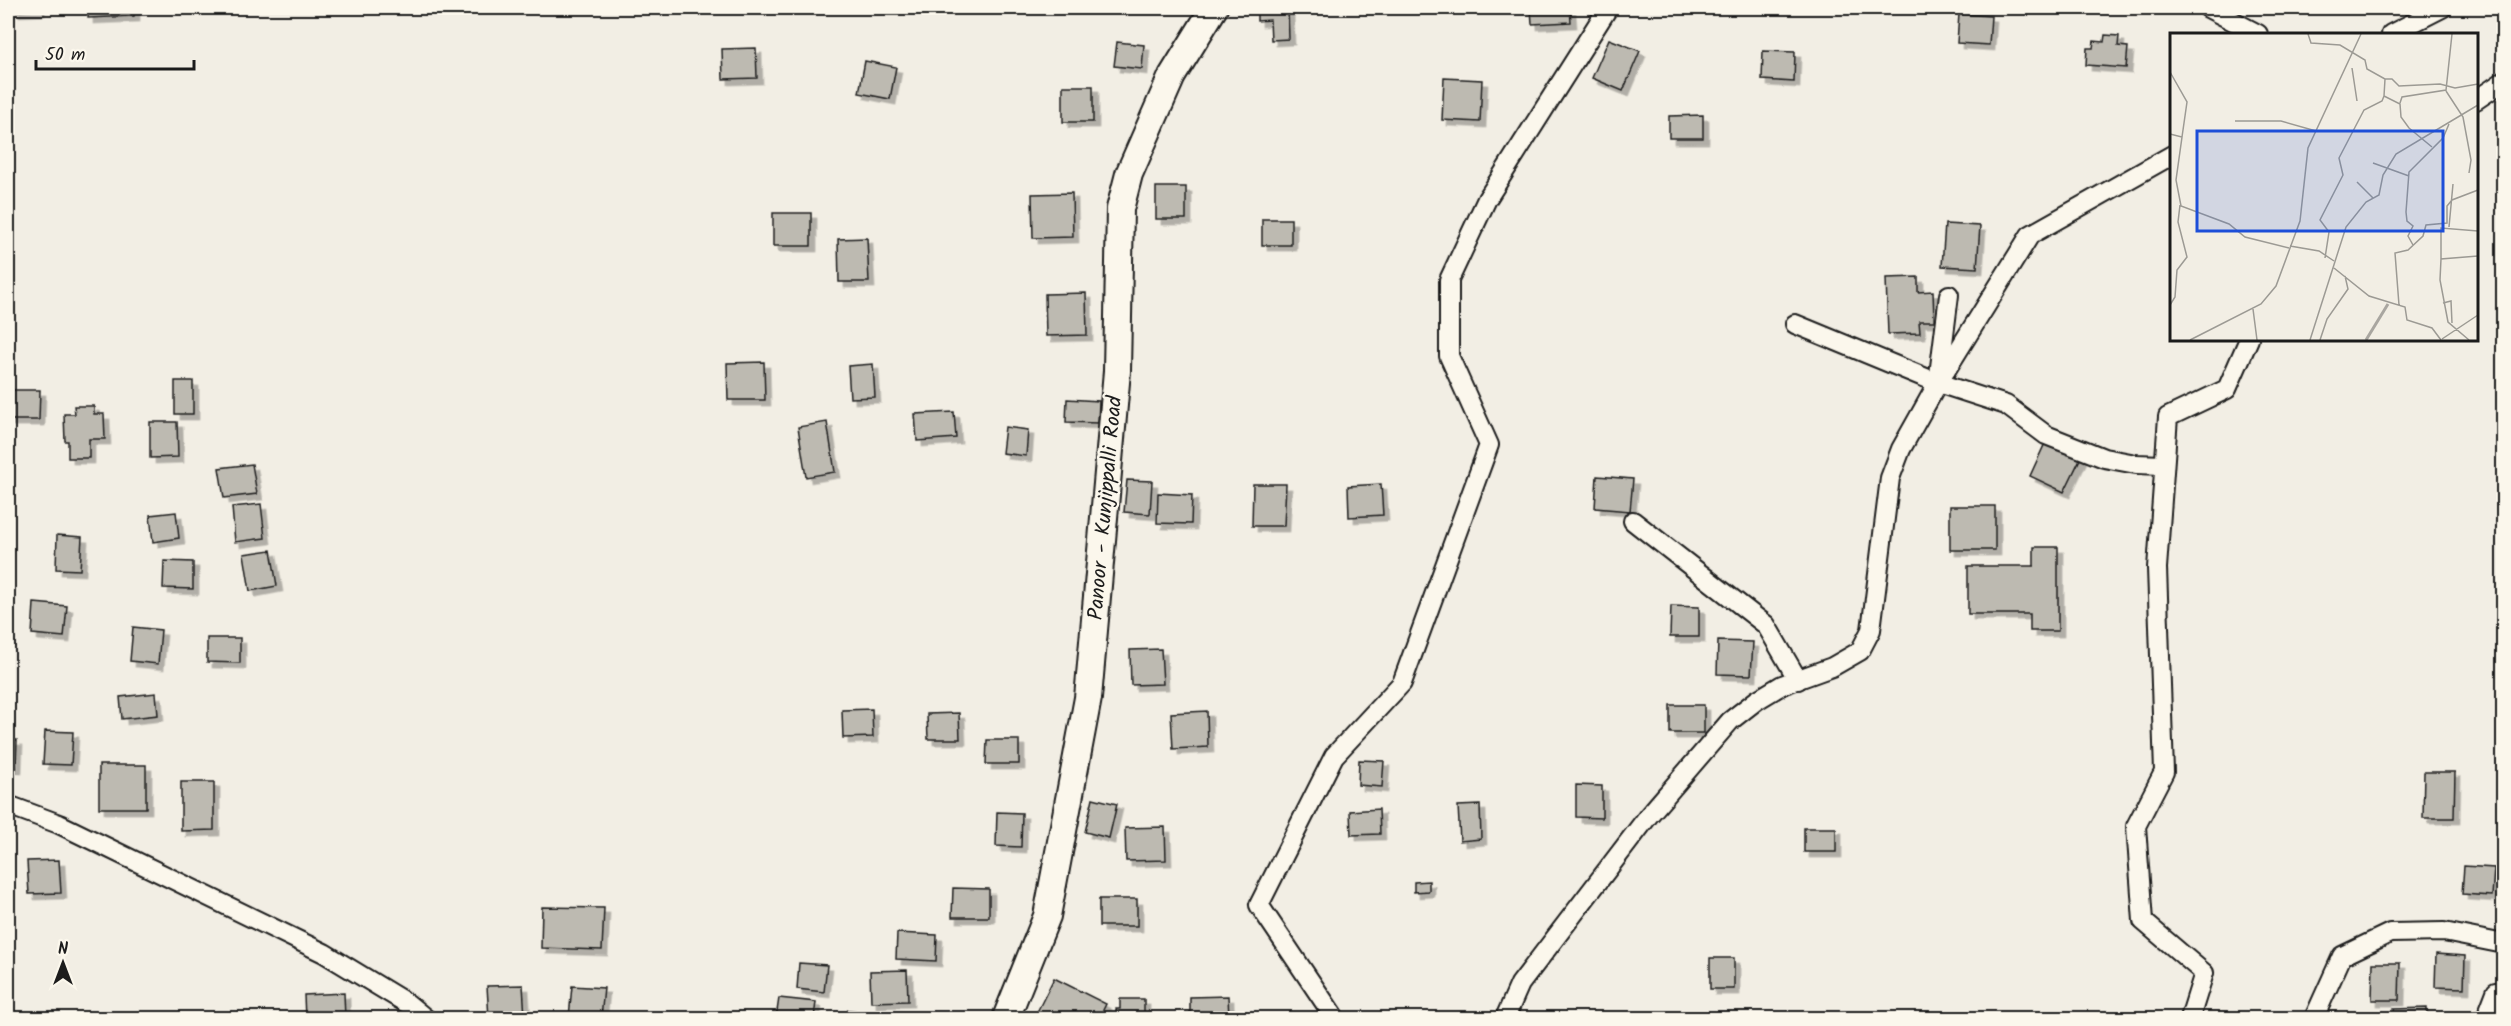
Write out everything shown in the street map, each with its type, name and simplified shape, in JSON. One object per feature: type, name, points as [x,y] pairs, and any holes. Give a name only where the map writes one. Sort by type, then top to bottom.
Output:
[{"type":"main road","name":"Panoor - Kunjippalli Road","points":[[1006,1018],[1047,916],[1088,699],[1117,371],[1120,209],[1129,174],[1172,76],[1214,8]]},
{"type":"street","points":[[1335,1018],[1259,905],[1334,756],[1402,683],[1489,446],[1449,356],[1449,280],[1487,199],[1608,8]]},
{"type":"street","points":[[2208,8],[2256,33]]},
{"type":"street","points":[[2393,33],[2442,8]]},
{"type":"street","points":[[2478,99],[2504,81]]},
{"type":"street","points":[[1505,1018],[1520,984],[1664,798],[1730,721],[1757,700],[1782,685],[1832,667],[1860,651],[1870,630],[1890,478],[1901,449],[1938,383],[2030,235],[2170,156]]},
{"type":"street","points":[[1938,383],[1949,295]]},
{"type":"street","points":[[1795,324],[1938,383],[2006,405],[2046,435],[2104,458],[2136,464],[2163,465]]},
{"type":"street","points":[[2190,1018],[2204,973],[2143,921],[2136,826],[2164,772],[2157,568],[2163,465],[2168,417],[2227,389],[2249,340]]},
{"type":"street","points":[[1633,521],[1766,625],[1798,680]]},
{"type":"street","points":[[8,805],[59,825],[324,953],[408,1004],[425,1018]]},
{"type":"street","points":[[2314,1018],[2342,956],[2390,933],[2444,932],[2504,944]]},
{"type":"street","points":[[2486,1018],[2496,992],[2504,991]]},
{"type":"building","points":[[14,8],[39,8],[39,10],[14,11]]},
{"type":"building","points":[[88,8],[134,8],[134,16],[88,18]]},
{"type":"building","points":[[1257,8],[1288,8],[1289,39],[1271,40],[1270,20],[1257,21]]},
{"type":"building","points":[[1531,8],[1570,8],[1571,22],[1532,24]]},
{"type":"building","points":[[1959,14],[1991,16],[1989,45],[1957,43]]},
{"type":"building","points":[[2105,35],[2119,36],[2118,46],[2128,47],[2126,68],[2086,65],[2087,48],[2093,48],[2094,41],[2104,42]]},
{"type":"building","points":[[1609,39],[1640,51],[1623,91],[1592,78]]},
{"type":"building","points":[[1117,42],[1144,45],[1142,69],[1114,66]]},
{"type":"building","points":[[756,48],[757,78],[723,79],[722,49]]},
{"type":"building","points":[[1763,51],[1795,52],[1794,82],[1762,80]]},
{"type":"building","points":[[865,61],[896,67],[890,99],[859,93]]},
{"type":"building","points":[[1444,78],[1482,80],[1480,122],[1442,120]]},
{"type":"building","points":[[1063,86],[1093,86],[1093,122],[1063,122]]},
{"type":"building","points":[[1703,115],[1703,138],[1669,138],[1669,116]]},
{"type":"building","points":[[1156,187],[1186,187],[1186,219],[1156,219]]},
{"type":"building","points":[[1072,193],[1073,237],[1033,238],[1032,194]]},
{"type":"building","points":[[773,213],[811,213],[811,246],[773,246]]},
{"type":"building","points":[[1262,219],[1291,219],[1291,245],[1262,245]]},
{"type":"building","points":[[1945,224],[1980,226],[1977,268],[1942,266]]},
{"type":"building","points":[[867,238],[869,282],[839,282],[838,239]]},
{"type":"building","points":[[1918,277],[1918,292],[1933,291],[1934,321],[1919,321],[1920,333],[1888,334],[1886,278]]},
{"type":"building","points":[[1086,293],[1087,335],[1046,336],[1045,294]]},
{"type":"building","points":[[764,362],[765,400],[728,400],[727,363]]},
{"type":"building","points":[[873,364],[875,397],[850,398],[848,366]]},
{"type":"building","points":[[175,381],[193,381],[193,414],[175,414]]},
{"type":"building","points":[[8,390],[40,390],[39,420],[8,420]]},
{"type":"building","points":[[1067,399],[1099,401],[1098,423],[1066,422]]},
{"type":"building","points":[[74,406],[94,406],[94,414],[104,414],[105,439],[89,439],[89,458],[68,458],[64,414],[75,414]]},
{"type":"building","points":[[954,412],[956,438],[917,441],[915,414]]},
{"type":"building","points":[[150,422],[177,422],[178,457],[150,458]]},
{"type":"building","points":[[827,422],[835,472],[806,477],[798,427]]},
{"type":"building","points":[[1005,427],[1028,430],[1026,456],[1002,453]]},
{"type":"building","points":[[2046,441],[2081,457],[2064,492],[2030,476]]},
{"type":"building","points":[[252,464],[257,494],[224,498],[219,468]]},
{"type":"building","points":[[1597,476],[1633,479],[1630,511],[1595,508]]},
{"type":"building","points":[[1127,480],[1152,481],[1150,514],[1124,512]]},
{"type":"building","points":[[1253,484],[1286,484],[1284,526],[1252,526]]},
{"type":"building","points":[[1381,484],[1383,515],[1349,517],[1348,486]]},
{"type":"building","points":[[1158,493],[1192,495],[1191,524],[1157,523]]},
{"type":"building","points":[[261,504],[265,538],[235,542],[232,507]]},
{"type":"building","points":[[1950,506],[1995,506],[1995,550],[1950,550]]},
{"type":"building","points":[[176,512],[179,538],[153,542],[150,515]]},
{"type":"building","points":[[57,535],[82,537],[80,570],[56,569]]},
{"type":"building","points":[[2034,547],[2058,547],[2058,631],[2030,631],[2030,614],[1968,614],[1968,566],[2034,566]]},
{"type":"building","points":[[271,550],[277,586],[250,591],[244,554]]},
{"type":"building","points":[[164,561],[193,562],[193,589],[163,588]]},
{"type":"building","points":[[34,603],[67,606],[64,637],[32,634]]},
{"type":"building","points":[[1671,606],[1699,607],[1699,637],[1670,637]]},
{"type":"building","points":[[133,627],[161,630],[158,664],[130,661]]},
{"type":"building","points":[[207,638],[240,638],[240,663],[207,662]]},
{"type":"building","points":[[1718,641],[1753,642],[1751,675],[1717,674]]},
{"type":"building","points":[[1161,649],[1163,684],[1131,685],[1130,650]]},
{"type":"building","points":[[156,693],[158,715],[122,719],[120,697]]},
{"type":"building","points":[[1670,705],[1704,705],[1704,733],[1670,733]]},
{"type":"building","points":[[872,709],[873,737],[843,738],[842,710]]},
{"type":"building","points":[[1207,711],[1208,747],[1173,749],[1171,713]]},
{"type":"building","points":[[959,713],[960,739],[928,739],[927,714]]},
{"type":"building","points":[[45,731],[73,732],[71,765],[43,764]]},
{"type":"building","points":[[8,740],[17,740],[16,768],[8,767]]},
{"type":"building","points":[[987,740],[1019,740],[1019,764],[986,764]]},
{"type":"building","points":[[1359,760],[1384,761],[1382,787],[1358,785]]},
{"type":"building","points":[[99,765],[146,765],[146,808],[99,808]]},
{"type":"building","points":[[2424,772],[2455,772],[2454,818],[2423,818]]},
{"type":"building","points":[[181,782],[214,782],[214,830],[181,831]]},
{"type":"building","points":[[1576,785],[1602,786],[1602,818],[1576,817]]},
{"type":"building","points":[[1093,798],[1117,804],[1109,838],[1085,832]]},
{"type":"building","points":[[1480,805],[1481,839],[1460,841],[1458,806]]},
{"type":"building","points":[[1379,809],[1380,834],[1351,835],[1350,811]]},
{"type":"building","points":[[997,812],[1022,813],[1021,847],[996,846]]},
{"type":"building","points":[[1165,827],[1166,860],[1126,861],[1125,828]]},
{"type":"building","points":[[1804,828],[1836,828],[1836,852],[1804,852]]},
{"type":"building","points":[[59,860],[61,893],[29,894],[27,861]]},
{"type":"building","points":[[2464,866],[2494,868],[2492,896],[2462,894]]},
{"type":"building","points":[[1429,881],[1429,891],[1414,892],[1414,882]]},
{"type":"building","points":[[953,888],[989,889],[989,917],[952,917]]},
{"type":"building","points":[[1099,899],[1137,899],[1137,926],[1099,926]]},
{"type":"building","points":[[542,907],[604,908],[602,950],[541,948]]},
{"type":"building","points":[[897,933],[937,935],[936,961],[896,959]]},
{"type":"building","points":[[2436,954],[2465,956],[2464,988],[2435,987]]},
{"type":"building","points":[[1710,958],[1734,958],[1734,989],[1710,989]]},
{"type":"building","points":[[799,963],[827,965],[824,992],[797,989]]},
{"type":"building","points":[[2373,963],[2400,963],[2399,1000],[2372,1000]]},
{"type":"building","points":[[907,970],[908,1001],[871,1002],[870,971]]},
{"type":"building","points":[[1054,978],[1106,1004],[1099,1018],[1040,1018],[1035,1016]]},
{"type":"building","points":[[523,985],[525,1018],[489,1018],[487,986]]},
{"type":"building","points":[[572,986],[604,988],[601,1018],[569,1017]]},
{"type":"building","points":[[344,993],[345,1018],[305,1018],[304,995]]},
{"type":"building","points":[[1228,996],[1229,1018],[1190,1018],[1190,997]]},
{"type":"building","points":[[779,998],[816,1002],[814,1018],[776,1018]]},
{"type":"building","points":[[1120,999],[1144,999],[1144,1018],[1116,1018],[1116,1009],[1120,1009]]},
{"type":"building","points":[[2427,1008],[2427,1018],[2395,1018],[2394,1009]]},
{"type":"building","points":[[848,1010],[881,1013],[881,1018],[847,1018]]}]
